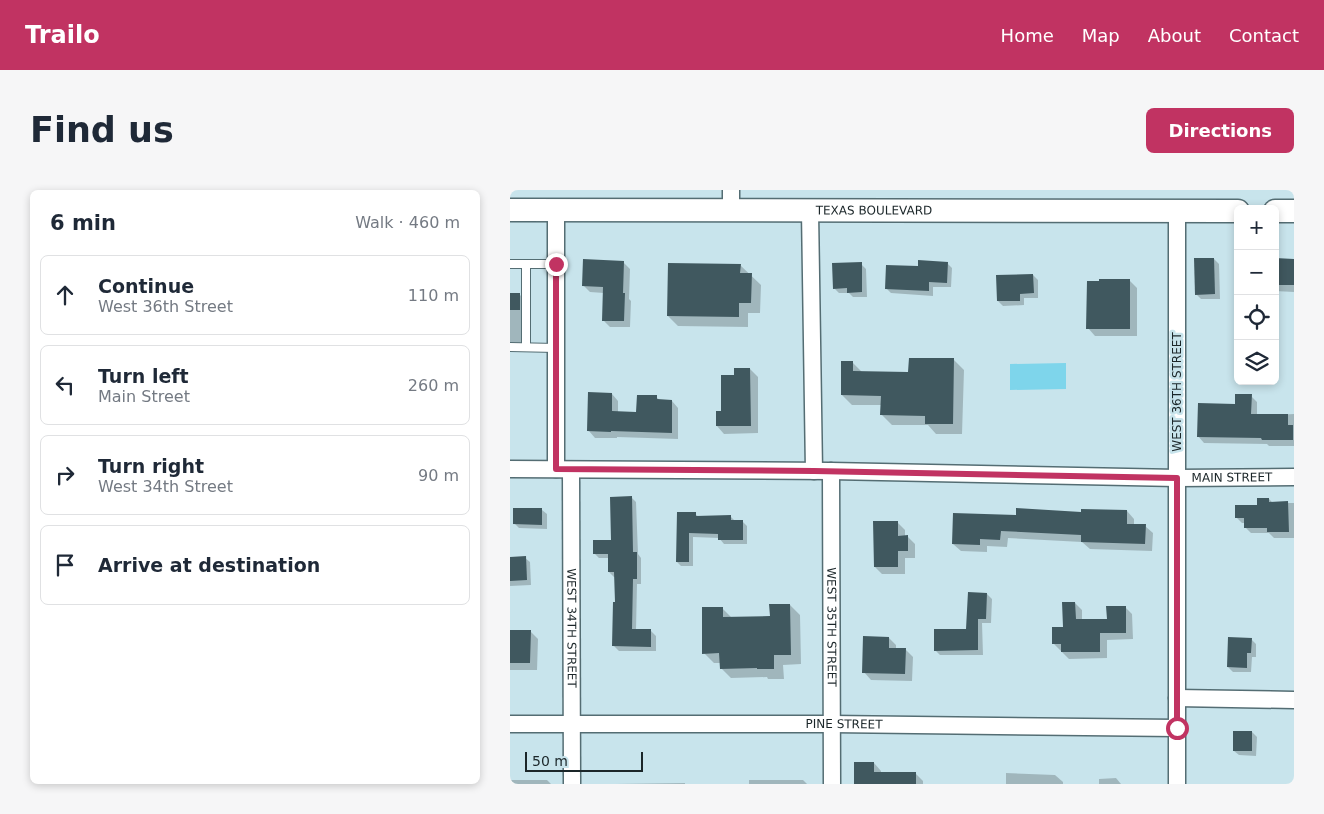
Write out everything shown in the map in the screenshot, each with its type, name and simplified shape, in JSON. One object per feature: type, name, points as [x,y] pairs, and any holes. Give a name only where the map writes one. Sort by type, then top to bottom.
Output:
[{"type":"main road","name":"TEXAS BOULEVARD","points":[[510,210],[556,210],[731,200],[810,211],[1234,211]]},
{"type":"main road","points":[[1279,211],[1294,212]]},
{"type":"street","name":"WEST 34TH STREET","points":[[556,210],[556,348],[564,470],[572,723],[572,784]]},
{"type":"street","points":[[810,211],[814,471]]},
{"type":"street","name":"WEST 36TH STREET","points":[[1177,211],[1177,784]]},
{"type":"street","name":"MAIN STREET","points":[[510,469],[831,471],[1177,478],[1294,477]]},
{"type":"street","name":"WEST 35TH STREET","points":[[831,471],[832,784]]},
{"type":"street","points":[[1177,698],[1294,700]]},
{"type":"street","name":"PINE STREET","points":[[510,724],[832,724],[1177,728]]},
{"type":"lane","points":[[510,264],[556,264]]},
{"type":"lane","points":[[526,264],[526,347]]},
{"type":"lane","points":[[510,347],[556,348]]},
{"type":"shaded area","points":[[1066,363],[1066,389],[1010,390],[1010,364]]},
{"type":"building","points":[[1194,258],[1214,258],[1215,294],[1195,295]]},
{"type":"building","points":[[1279,258],[1294,259],[1294,285],[1279,285]]},
{"type":"building","points":[[583,259],[624,261],[624,321],[602,321],[603,287],[582,286]]},
{"type":"building","points":[[918,260],[948,262],[947,283],[929,282],[929,291],[885,289],[886,265],[918,266]]},
{"type":"building","points":[[862,262],[862,292],[847,293],[847,288],[833,289],[832,263]]},
{"type":"building","points":[[668,263],[741,264],[740,273],[752,273],[751,303],[739,303],[739,317],[667,316]]},
{"type":"building","points":[[1033,274],[1034,293],[1020,294],[1020,301],[997,301],[996,275]]},
{"type":"building","points":[[1099,279],[1130,279],[1130,329],[1086,329],[1087,281],[1099,281]]},
{"type":"building","points":[[510,293],[520,293],[520,310],[510,310]]},
{"type":"building","points":[[909,358],[954,358],[953,424],[925,424],[925,416],[880,415],[881,396],[841,395],[841,361],[853,361],[853,371],[908,372]]},
{"type":"building","points":[[734,368],[750,368],[751,426],[716,426],[716,411],[721,411],[721,375],[734,375]]},
{"type":"building","points":[[588,392],[612,393],[612,411],[636,412],[637,395],[657,395],[657,399],[672,400],[672,433],[587,431]]},
{"type":"building","points":[[1235,394],[1252,394],[1251,414],[1288,414],[1288,425],[1293,425],[1293,440],[1197,437],[1198,403],[1235,404]]},
{"type":"building","points":[[632,496],[633,552],[637,552],[637,579],[633,579],[632,629],[651,629],[651,647],[612,646],[613,602],[615,602],[614,572],[608,572],[608,554],[593,554],[593,540],[611,540],[610,497]]},
{"type":"building","points":[[1257,498],[1269,498],[1269,502],[1288,501],[1289,532],[1267,532],[1267,528],[1244,528],[1244,518],[1235,518],[1235,505],[1257,505]]},
{"type":"building","points":[[513,508],[542,508],[542,525],[513,524]]},
{"type":"building","points":[[1016,508],[1081,512],[1081,509],[1127,510],[1127,524],[1146,524],[1145,544],[1081,542],[1081,535],[1001,531],[1000,540],[980,539],[980,545],[952,544],[953,513],[1016,515]]},
{"type":"building","points":[[677,512],[696,512],[696,516],[731,515],[731,520],[743,520],[743,540],[718,540],[718,534],[689,533],[689,562],[676,562]]},
{"type":"building","points":[[873,521],[898,521],[898,536],[908,535],[908,551],[898,551],[898,567],[874,567]]},
{"type":"building","points":[[526,556],[527,580],[510,581],[510,557]]},
{"type":"building","points":[[968,592],[987,593],[986,619],[978,619],[978,650],[934,651],[934,629],[966,629]]},
{"type":"building","points":[[1062,602],[1075,602],[1076,619],[1107,619],[1106,606],[1126,606],[1126,633],[1100,633],[1100,652],[1061,652],[1061,644],[1052,644],[1052,627],[1063,627]]},
{"type":"building","points":[[769,604],[790,604],[791,655],[774,655],[774,669],[720,669],[719,653],[702,654],[702,607],[723,607],[723,617],[770,616]]},
{"type":"building","points":[[510,630],[531,630],[530,663],[510,663]]},
{"type":"building","points":[[863,636],[889,637],[889,648],[906,648],[905,674],[862,673]]},
{"type":"building","points":[[1228,637],[1252,638],[1251,653],[1247,653],[1247,668],[1227,667]]},
{"type":"building","points":[[1233,731],[1252,731],[1252,751],[1233,751]]},
{"type":"building","points":[[854,762],[874,762],[874,772],[916,772],[916,784],[854,784]]},
{"type":"route","points":[[556,264],[556,469],[814,471],[1177,478],[1177,728]]}]
